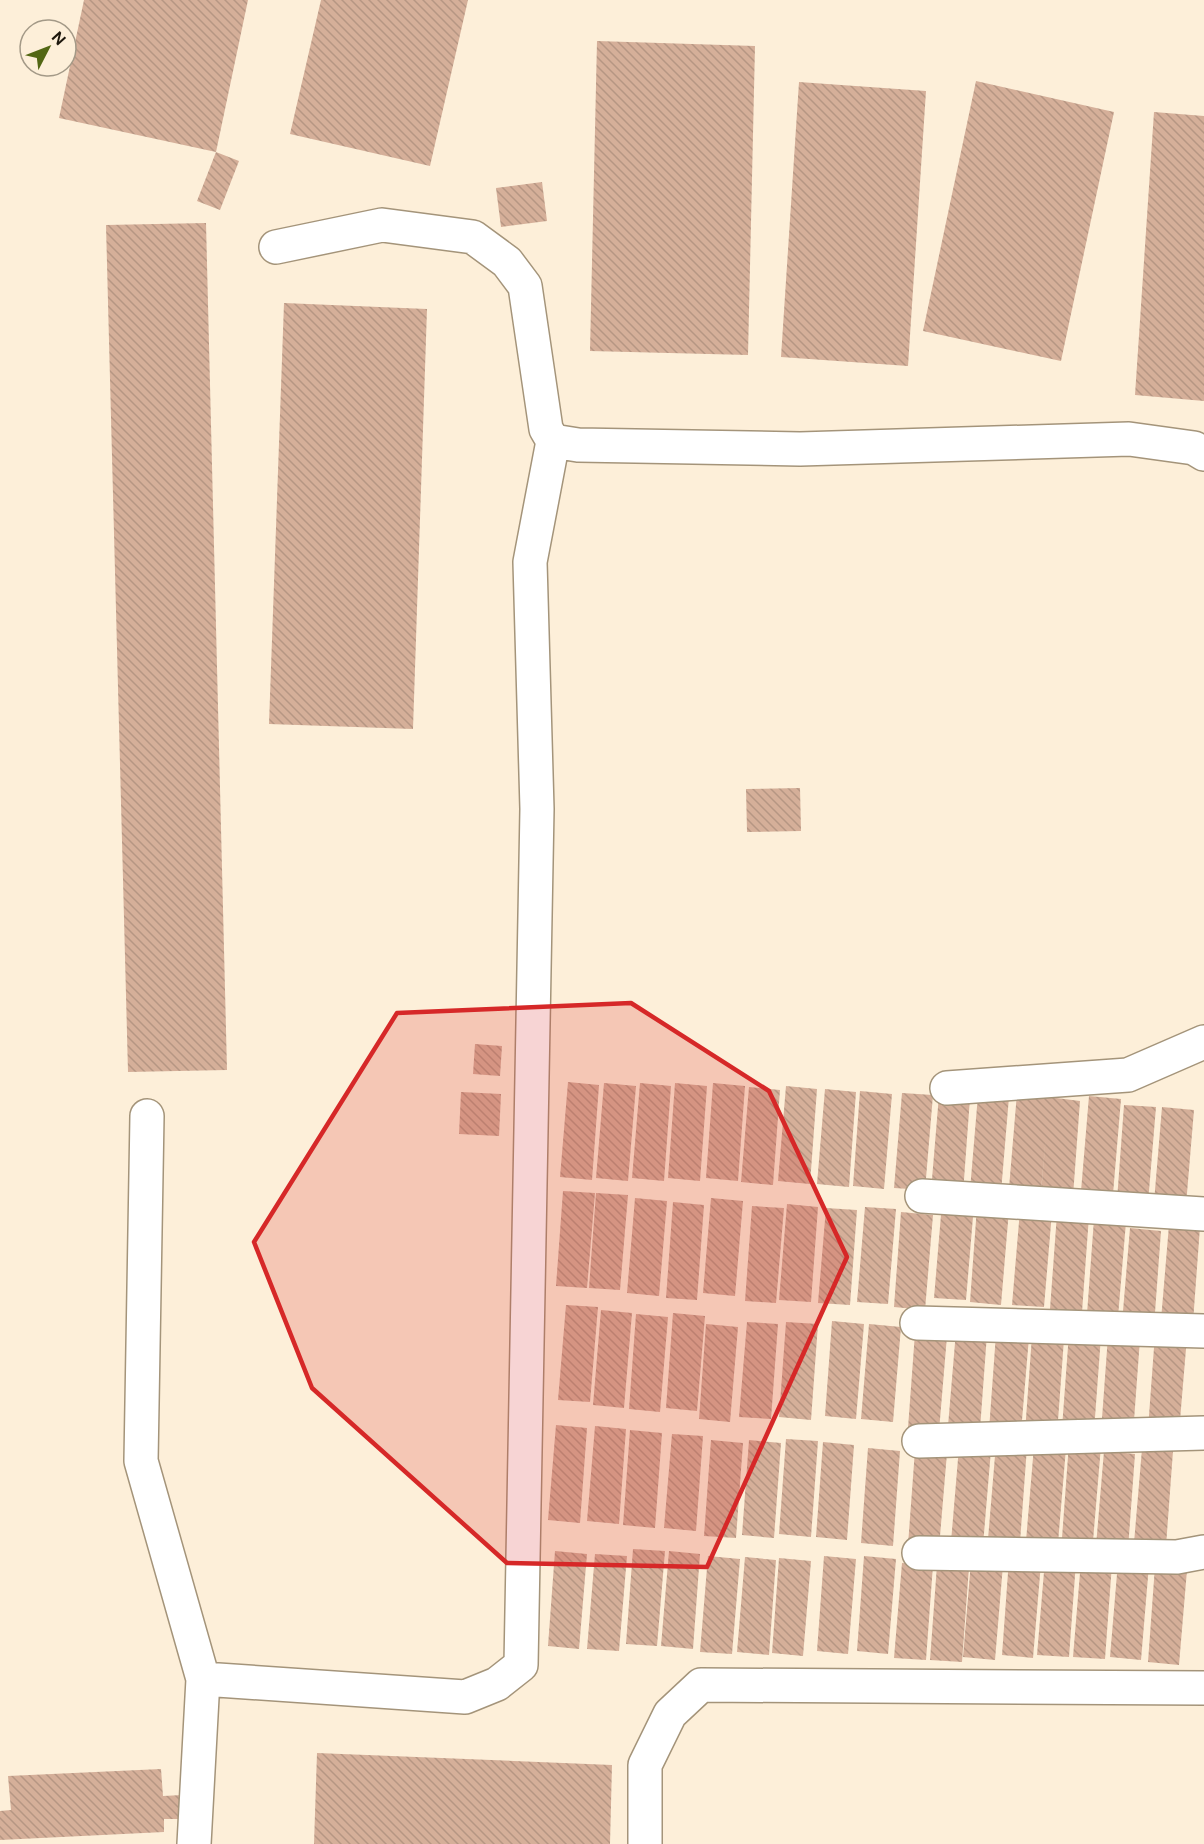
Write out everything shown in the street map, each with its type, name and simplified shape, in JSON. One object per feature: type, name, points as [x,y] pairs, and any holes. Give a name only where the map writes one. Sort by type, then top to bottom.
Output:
[{"type":"lane","points":[[203,1680],[465,1697],[497,1684],[521,1665],[537,809],[530,562],[554,441],[546,429],[525,286],[507,262],[473,237],[382,225],[276,247]]},
{"type":"lane","points":[[554,441],[578,445],[800,449],[1129,439],[1194,448],[1204,454]]},
{"type":"lane","points":[[947,1088],[1128,1075],[1204,1042]]},
{"type":"lane","points":[[147,1116],[141,1461],[203,1680],[194,1844]]},
{"type":"lane","points":[[922,1196],[1204,1214]]},
{"type":"lane","points":[[917,1323],[1204,1331]]},
{"type":"lane","points":[[919,1441],[1204,1432]]},
{"type":"lane","points":[[919,1553],[1177,1557],[1204,1552]]},
{"type":"lane","points":[[645,1844],[645,1765],[670,1714],[701,1685],[1204,1688]]},
{"type":"highlighted area","points":[[631,1003],[769,1091],[847,1257],[707,1567],[507,1563],[312,1388],[254,1242],[397,1013]]},
{"type":"building","points":[[84,0],[248,0],[216,152],[59,118],[67,78],[78,78],[78,28]]},
{"type":"building","points":[[321,0],[468,0],[430,166],[290,134]]},
{"type":"building","points":[[597,41],[755,46],[748,355],[590,351]]},
{"type":"building","points":[[976,81],[1114,112],[1061,361],[923,331]]},
{"type":"building","points":[[799,82],[926,91],[908,366],[781,357]]},
{"type":"building","points":[[1154,112],[1204,116],[1204,401],[1135,395]]},
{"type":"building","points":[[216,152],[239,161],[220,210],[197,201]]},
{"type":"building","points":[[542,182],[547,221],[501,227],[496,188]]},
{"type":"building","points":[[206,223],[227,1070],[128,1072],[106,225]]},
{"type":"building","points":[[284,303],[427,309],[413,729],[269,724]]},
{"type":"building","points":[[800,788],[801,831],[747,832],[746,789]]},
{"type":"building","points":[[475,1044],[502,1046],[500,1076],[473,1074]]},
{"type":"building","points":[[568,1082],[599,1085],[592,1180],[560,1177]]},
{"type":"building","points":[[604,1083],[636,1086],[628,1181],[596,1178]]},
{"type":"building","points":[[640,1083],[671,1086],[664,1181],[632,1178]]},
{"type":"building","points":[[675,1083],[707,1086],[700,1181],[668,1178]]},
{"type":"building","points":[[713,1083],[745,1086],[738,1181],[706,1178]]},
{"type":"building","points":[[786,1086],[817,1089],[810,1184],[778,1181]]},
{"type":"building","points":[[749,1087],[780,1090],[773,1185],[741,1182]]},
{"type":"building","points":[[825,1089],[856,1092],[849,1187],[817,1184]]},
{"type":"building","points":[[860,1091],[892,1094],[884,1189],[853,1186]]},
{"type":"building","points":[[461,1092],[501,1094],[499,1136],[459,1134]]},
{"type":"building","points":[[902,1093],[933,1095],[925,1190],[894,1188]]},
{"type":"building","points":[[1017,1093],[1080,1101],[1073,1196],[1041,1193],[1046,1135],[1041,1191],[1009,1188]]},
{"type":"building","points":[[939,1095],[970,1098],[963,1193],[931,1191]]},
{"type":"building","points":[[978,1095],[1009,1097],[1001,1192],[970,1190]]},
{"type":"building","points":[[1089,1096],[1121,1099],[1113,1194],[1081,1191]]},
{"type":"building","points":[[1124,1105],[1156,1107],[1148,1203],[1117,1200]]},
{"type":"building","points":[[1162,1107],[1194,1110],[1186,1205],[1154,1202]]},
{"type":"building","points":[[563,1191],[595,1193],[587,1288],[556,1286]]},
{"type":"building","points":[[596,1193],[628,1195],[620,1290],[589,1288]]},
{"type":"building","points":[[635,1198],[667,1201],[659,1296],[627,1293]]},
{"type":"building","points":[[711,1198],[743,1201],[735,1296],[703,1293]]},
{"type":"building","points":[[673,1202],[704,1205],[697,1300],[666,1298]]},
{"type":"building","points":[[942,1203],[974,1205],[966,1300],[934,1298]]},
{"type":"building","points":[[787,1204],[818,1207],[811,1302],[779,1300]]},
{"type":"building","points":[[752,1206],[784,1208],[776,1303],[745,1301]]},
{"type":"building","points":[[865,1207],[896,1209],[888,1304],[857,1302]]},
{"type":"building","points":[[977,1207],[1009,1210],[1001,1305],[970,1302]]},
{"type":"building","points":[[826,1208],[857,1210],[850,1305],[818,1303]]},
{"type":"building","points":[[1020,1210],[1052,1212],[1044,1307],[1012,1305]]},
{"type":"building","points":[[901,1212],[933,1215],[925,1310],[894,1307]]},
{"type":"building","points":[[1057,1214],[1089,1216],[1082,1312],[1050,1309]]},
{"type":"building","points":[[1094,1219],[1126,1222],[1118,1317],[1087,1314]]},
{"type":"building","points":[[1169,1225],[1200,1227],[1193,1322],[1161,1320]]},
{"type":"building","points":[[1130,1228],[1161,1231],[1154,1326],[1122,1323]]},
{"type":"building","points":[[566,1305],[598,1307],[590,1402],[558,1400]]},
{"type":"building","points":[[601,1310],[632,1313],[624,1408],[593,1405]]},
{"type":"building","points":[[673,1313],[705,1316],[697,1411],[666,1408]]},
{"type":"building","points":[[636,1314],[668,1317],[660,1412],[629,1409]]},
{"type":"building","points":[[832,1321],[864,1324],[856,1419],[825,1416]]},
{"type":"building","points":[[747,1322],[778,1324],[771,1419],[739,1417]]},
{"type":"building","points":[[786,1322],[818,1324],[811,1420],[779,1417]]},
{"type":"building","points":[[706,1324],[738,1327],[730,1422],[699,1419]]},
{"type":"building","points":[[869,1324],[901,1327],[893,1422],[861,1419]]},
{"type":"building","points":[[956,1331],[987,1334],[980,1429],[948,1426]]},
{"type":"building","points":[[915,1333],[947,1336],[939,1431],[908,1428]]},
{"type":"building","points":[[1069,1333],[1101,1336],[1094,1431],[1062,1428]]},
{"type":"building","points":[[996,1334],[1029,1337],[1021,1432],[989,1430]]},
{"type":"building","points":[[1155,1334],[1187,1337],[1179,1432],[1148,1429]]},
{"type":"building","points":[[1032,1336],[1064,1339],[1057,1434],[1025,1432]]},
{"type":"building","points":[[1108,1336],[1140,1339],[1133,1434],[1101,1432]]},
{"type":"building","points":[[556,1425],[587,1428],[580,1523],[548,1520]]},
{"type":"building","points":[[595,1426],[626,1429],[619,1524],[587,1521]]},
{"type":"building","points":[[630,1430],[662,1433],[655,1528],[623,1525]]},
{"type":"building","points":[[672,1434],[703,1436],[696,1531],[664,1528]]},
{"type":"building","points":[[786,1439],[818,1441],[811,1537],[779,1534]]},
{"type":"building","points":[[711,1440],[743,1443],[736,1538],[704,1536]]},
{"type":"building","points":[[749,1440],[781,1443],[774,1538],[742,1535]]},
{"type":"building","points":[[823,1442],[854,1445],[847,1540],[816,1537]]},
{"type":"building","points":[[1069,1443],[1101,1446],[1093,1541],[1062,1538]]},
{"type":"building","points":[[996,1444],[1027,1447],[1020,1542],[988,1539]]},
{"type":"building","points":[[1034,1446],[1066,1448],[1058,1543],[1026,1541]]},
{"type":"building","points":[[959,1447],[991,1450],[983,1545],[951,1542]]},
{"type":"building","points":[[868,1448],[900,1451],[893,1546],[861,1543]]},
{"type":"building","points":[[1142,1449],[1173,1451],[1166,1546],[1134,1543]]},
{"type":"building","points":[[915,1450],[947,1453],[939,1548],[908,1545]]},
{"type":"building","points":[[1104,1451],[1135,1454],[1128,1549],[1096,1546]]},
{"type":"building","points":[[633,1549],[665,1551],[657,1646],[626,1644]]},
{"type":"building","points":[[555,1551],[587,1554],[579,1649],[548,1646]]},
{"type":"building","points":[[669,1551],[700,1554],[693,1649],[661,1646]]},
{"type":"building","points":[[595,1554],[627,1556],[619,1651],[587,1649]]},
{"type":"building","points":[[708,1556],[740,1559],[732,1654],[700,1652]]},
{"type":"building","points":[[824,1556],[856,1559],[848,1654],[817,1651]]},
{"type":"building","points":[[864,1556],[896,1559],[888,1654],[857,1651]]},
{"type":"building","points":[[745,1557],[776,1560],[769,1655],[737,1652]]},
{"type":"building","points":[[779,1558],[811,1561],[803,1656],[772,1653]]},
{"type":"building","points":[[1009,1559],[1041,1563],[1033,1658],[1002,1655]]},
{"type":"building","points":[[1045,1560],[1076,1562],[1069,1657],[1037,1655]]},
{"type":"building","points":[[1081,1561],[1112,1564],[1105,1659],[1073,1657]]},
{"type":"building","points":[[971,1562],[1003,1565],[995,1660],[963,1657]]},
{"type":"building","points":[[1118,1562],[1149,1565],[1141,1660],[1110,1657]]},
{"type":"building","points":[[902,1563],[933,1565],[926,1660],[894,1658]]},
{"type":"building","points":[[937,1565],[969,1567],[962,1662],[930,1660]]},
{"type":"building","points":[[1155,1566],[1187,1570],[1179,1665],[1148,1662]]},
{"type":"building","points":[[317,1753],[612,1765],[610,1844],[314,1844]]},
{"type":"building","points":[[161,1769],[163,1796],[182,1795],[183,1819],[164,1819],[164,1832],[0,1840],[0,1811],[11,1810],[8,1776]]}]
